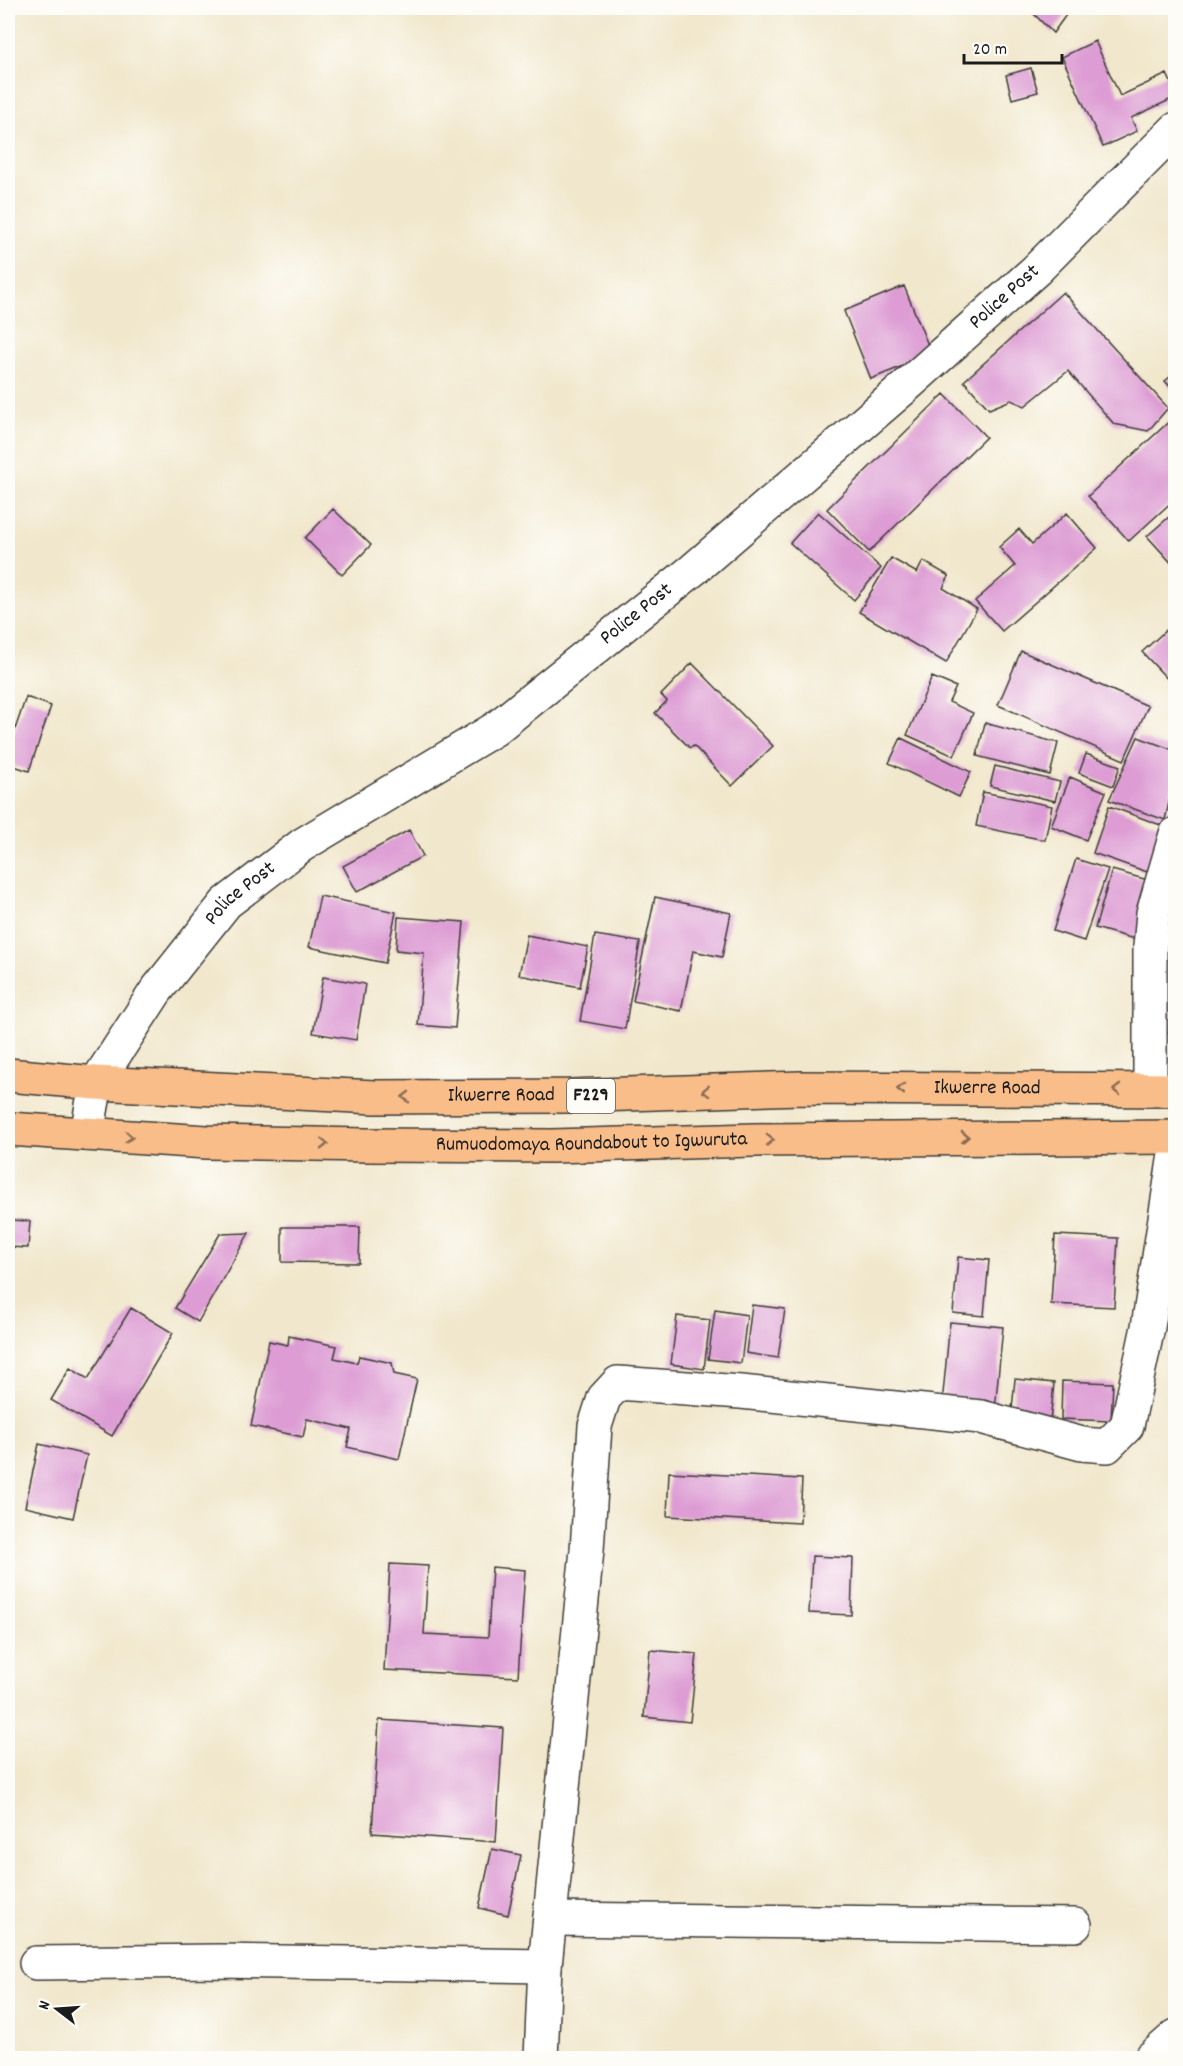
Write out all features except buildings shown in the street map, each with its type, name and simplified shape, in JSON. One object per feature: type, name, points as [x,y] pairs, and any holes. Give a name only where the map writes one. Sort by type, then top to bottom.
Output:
[{"type":"main road","name":"Ikwerre Road","points":[[8,1075],[237,1092],[375,1097],[570,1096],[800,1088],[1163,1090]]},
{"type":"main road","name":"Rumuodomaya Roundabout to Igwuruta","points":[[8,1129],[207,1142],[366,1145],[553,1146],[753,1140],[1176,1137]]},
{"type":"street","name":"Police Post","points":[[96,1083],[156,991],[226,903],[302,845],[495,729],[685,576],[904,388],[1036,270],[1172,143]]},
{"type":"street","points":[[1163,1090],[1150,947],[1153,913],[1176,834]]},
{"type":"street","points":[[87,1134],[96,1083]]},
{"type":"street","points":[[541,2058],[545,1966],[586,1562],[596,1426],[604,1398],[618,1383],[741,1392],[981,1417],[1082,1444],[1107,1446],[1127,1426],[1148,1327],[1176,1148]]},
{"type":"street","points":[[551,1919],[1075,1925]]},
{"type":"street","points":[[36,1963],[219,1961],[545,1966]]}]
